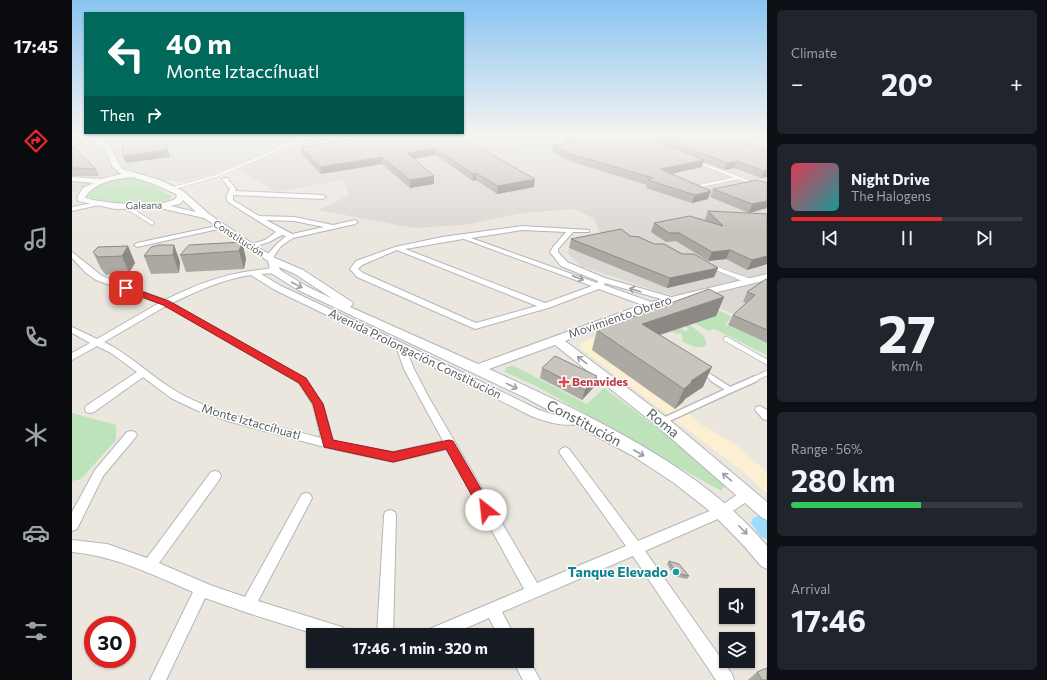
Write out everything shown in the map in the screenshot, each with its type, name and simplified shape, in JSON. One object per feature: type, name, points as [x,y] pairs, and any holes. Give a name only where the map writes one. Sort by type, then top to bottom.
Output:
[{"type":"street","name":"Galeana","points":[[113,168],[110,176],[83,190],[81,199],[97,204],[157,206],[177,202],[181,197],[180,194],[171,189],[144,178],[119,171],[116,168]]},
{"type":"street","name":"Galeana","points":[[102,181],[117,176],[132,175]]},
{"type":"street","points":[[225,179],[232,187],[232,193],[229,197],[230,201],[281,232],[292,236]]},
{"type":"street","points":[[72,180],[102,181]]},
{"type":"street","points":[[232,193],[323,197]]},
{"type":"street","name":"Constitución","points":[[180,194],[247,247],[299,272],[377,322]]},
{"type":"street","points":[[72,208],[81,199]]},
{"type":"street","points":[[72,208],[97,204]]},
{"type":"street","points":[[157,206],[206,216]]},
{"type":"street","points":[[258,218],[294,219],[334,227]]},
{"type":"street","points":[[270,259],[279,245],[292,236],[355,222]]},
{"type":"street","points":[[137,245],[221,227]]},
{"type":"street","points":[[587,231],[522,228],[462,237],[442,238],[397,248],[359,263],[354,269],[360,275],[475,326],[545,306],[601,283]]},
{"type":"street","points":[[572,230],[555,248],[554,252],[564,264],[601,283],[651,305]]},
{"type":"street","points":[[247,247],[267,240],[281,232]]},
{"type":"street","points":[[462,237],[601,283],[668,299]]},
{"type":"street","points":[[267,240],[279,245]]},
{"type":"street","points":[[397,248],[545,306]]},
{"type":"street","points":[[72,254],[88,271],[99,278],[166,303],[302,381],[318,404],[328,444]]},
{"type":"street","name":"Constitución","points":[[270,259],[274,271],[284,278],[324,299],[377,322],[582,420],[668,470],[723,511],[752,540],[767,560]]},
{"type":"street","points":[[555,269],[564,264]]},
{"type":"street","points":[[72,357],[166,303],[228,277],[274,271]]},
{"type":"street","name":"Avenida Prolongación Constitución","points":[[253,273],[278,288],[548,418],[562,421],[582,420]]},
{"type":"street","name":"Movimiento Obrero","points":[[477,369],[555,339],[668,299],[767,278]]},
{"type":"street","name":"Monte Iztaccíhuatl","points":[[72,330],[98,342],[175,394],[200,407],[231,418],[328,444],[393,457],[449,444]]},
{"type":"street","name":"Roma","points":[[555,339],[662,422],[748,494],[767,512]]},
{"type":"street","points":[[401,346],[409,369],[449,444],[533,592]]},
{"type":"street","points":[[462,376],[477,369]]},
{"type":"street","points":[[90,409],[144,372]]},
{"type":"street","points":[[72,525],[99,473],[131,435]]},
{"type":"street","points":[[565,452],[635,548],[726,680]]},
{"type":"street","points":[[148,566],[215,476]]},
{"type":"street","points":[[448,628],[723,511],[748,494]]},
{"type":"street","points":[[248,606],[306,498]]},
{"type":"street","points":[[385,628],[390,516]]},
{"type":"street","points":[[72,546],[86,546],[148,566],[248,606],[319,628]]},
{"type":"street","points":[[158,680],[202,588]]},
{"type":"street","points":[[492,609],[502,628]]},
{"type":"street","points":[[525,668],[532,680]]},
{"type":"lane","points":[[171,189],[219,175],[236,168]]},
{"type":"lane","points":[[710,168],[753,184]]},
{"type":"lane","points":[[691,188],[737,178]]},
{"type":"lane","points":[[125,206],[152,223]]},
{"type":"lane","points":[[708,265],[750,281]]},
{"type":"lane","points":[[726,339],[767,362]]},
{"type":"lane","points":[[698,369],[730,390]]},
{"type":"lane","points":[[662,422],[767,373]]},
{"type":"shaded area","points":[[72,168],[233,168],[182,182],[111,174],[72,193]]},
{"type":"shaded area","points":[[237,168],[767,168],[767,330],[711,304],[659,292],[581,266],[567,253],[572,243],[601,235],[594,219],[576,209],[523,213],[464,225],[414,228],[318,210],[350,195],[343,180],[276,192]]},
{"type":"shaded area","points":[[698,305],[705,309],[592,347],[682,408],[703,426],[736,445],[767,472],[767,494],[745,473],[580,348],[582,342]]},
{"type":"green space","points":[[125,177],[146,181],[171,196],[170,200],[121,203],[95,200],[87,195],[104,183]]},
{"type":"green space","points":[[713,308],[733,317],[725,324],[767,343],[767,355],[714,329],[708,331],[695,323],[715,316]]},
{"type":"green space","points":[[690,325],[704,336],[707,344],[704,347],[695,347],[683,342],[681,333],[676,334],[671,331],[680,328],[685,331],[689,330],[685,326]]},
{"type":"green space","points":[[514,366],[587,404],[604,388],[692,454],[725,486],[721,491],[538,387],[505,372],[506,367]]},
{"type":"green space","points":[[72,413],[116,425],[116,440],[81,479],[72,481]]},
{"type":"building","points":[[72,168],[95,168],[96,169]]},
{"type":"building","points":[[395,168],[424,168],[434,176],[410,180]]},
{"type":"building","points":[[464,168],[515,168],[535,179],[498,186],[476,173],[473,174]]},
{"type":"building","points":[[618,168],[666,168],[660,169],[711,191],[695,195],[648,180],[653,178]]},
{"type":"building","points":[[755,168],[767,168],[767,170],[764,171]]},
{"type":"building","points":[[757,180],[767,183],[767,201],[752,204],[713,189]]},
{"type":"building","points":[[708,211],[767,214],[767,256],[752,260],[730,250],[712,252],[679,233],[669,233],[654,223],[690,216],[723,226]]},
{"type":"building","points":[[621,229],[630,236],[639,237],[654,244],[664,244],[682,254],[694,254],[718,268],[670,278],[571,239]]},
{"type":"building","points":[[242,242],[239,251],[180,255],[189,245]]},
{"type":"building","points":[[159,245],[174,245],[173,255],[144,256],[151,247]]},
{"type":"building","points":[[128,246],[122,256],[98,257],[93,252],[98,247]]},
{"type":"building","points":[[766,279],[767,330],[733,315],[755,295],[747,292]]},
{"type":"building","points":[[709,289],[724,297],[642,324],[712,367],[691,381],[692,382],[684,389],[597,330]]},
{"type":"building","points":[[555,356],[597,376],[585,390],[542,368]]},
{"type":"building","points":[[669,561],[679,564],[689,576],[676,573]]},
{"type":"building","points":[[767,668],[767,680],[762,680],[757,672]]},
{"type":"waterway","points":[[759,523],[767,532]]},
{"type":"place","name":"Benavides","points":[[564,382]]},
{"type":"place","name":"Tanque Elevado","points":[[676,572]]},
{"type":"route","points":[[126,288],[166,303],[302,381],[312,393],[318,404],[328,444],[393,457],[449,444],[486,510]]}]
